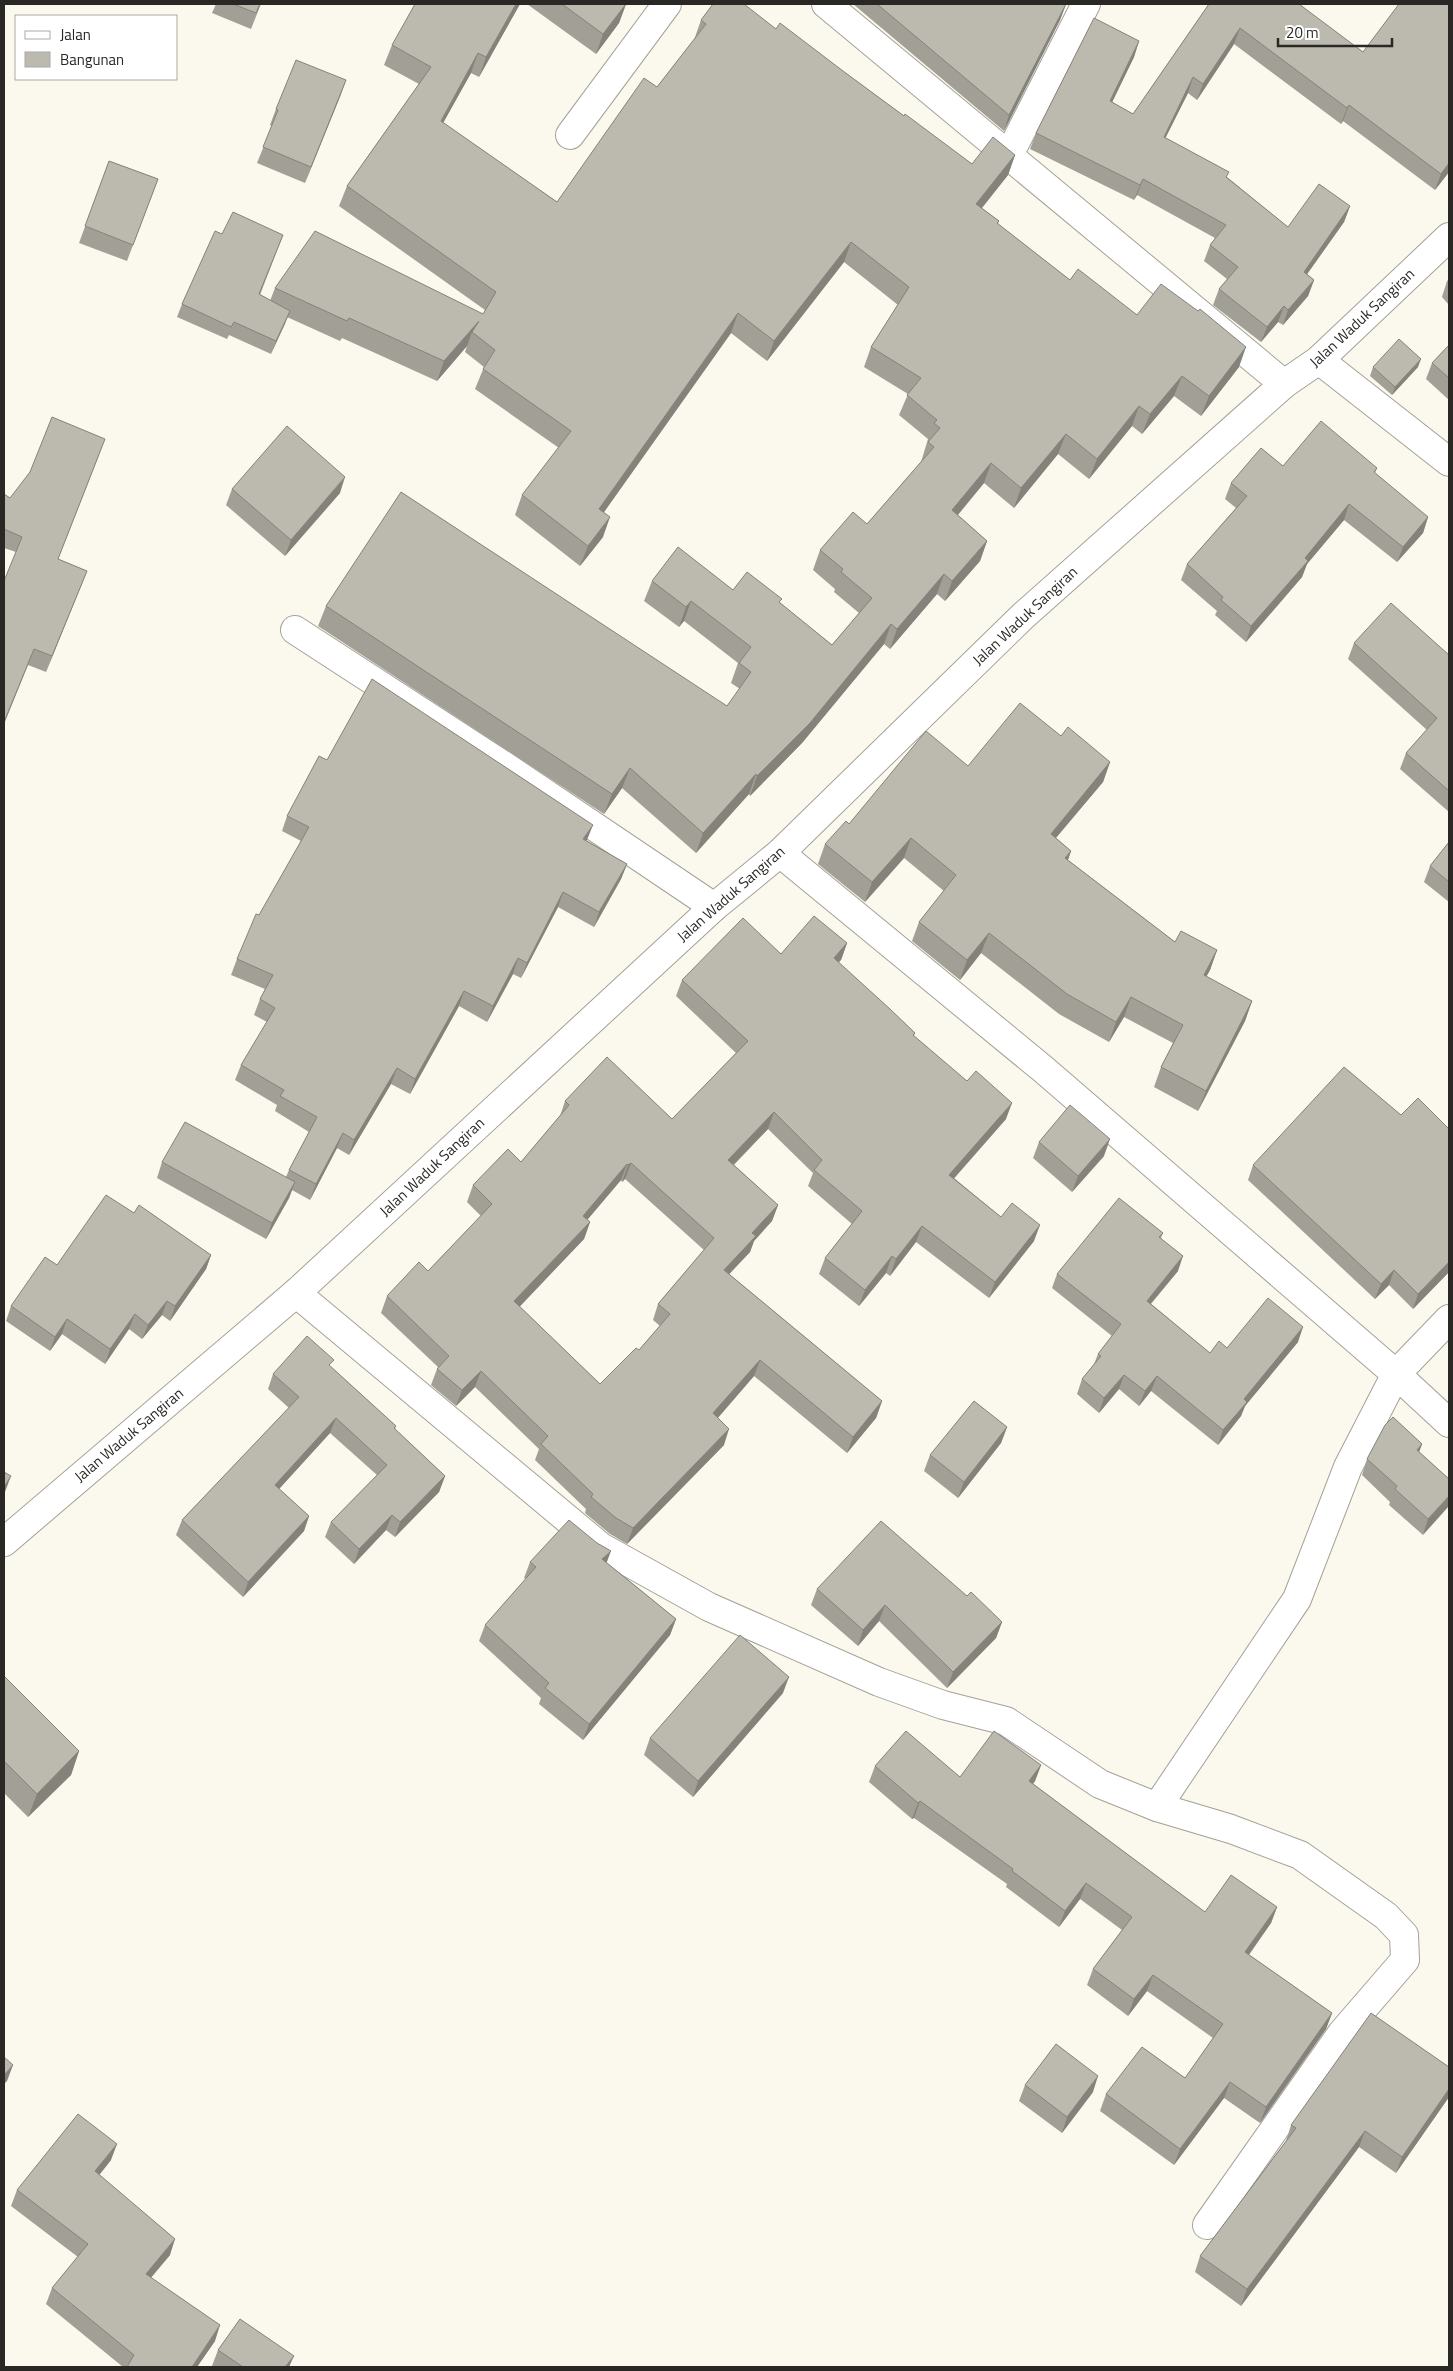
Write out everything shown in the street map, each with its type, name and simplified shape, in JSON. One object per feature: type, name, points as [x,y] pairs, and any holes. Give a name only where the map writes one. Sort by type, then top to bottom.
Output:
[{"type":"street","points":[[570,135],[667,4]]},
{"type":"street","points":[[826,4],[1008,157],[1284,384]]},
{"type":"street","points":[[1008,157],[1086,4]]},
{"type":"street","name":"Jalan Waduk Sangiran","points":[[4,1542],[296,1293],[714,907],[780,853],[1023,616],[1284,384],[1319,360],[1449,237]]},
{"type":"street","points":[[1319,360],[1449,462]]},
{"type":"street","points":[[295,630],[506,767],[714,907]]},
{"type":"street","points":[[780,853],[1043,1069],[1396,1374],[1449,1424]]},
{"type":"street","points":[[296,1293],[601,1547],[709,1606],[879,1682],[943,1705],[1006,1721],[1100,1784],[1157,1807],[1231,1829],[1300,1855],[1386,1916],[1404,1935],[1405,1960],[1342,2034],[1207,2225]]},
{"type":"street","points":[[1157,1807],[1297,1600],[1348,1467],[1396,1374],[1449,1319]]},
{"type":"building","points":[[233,4],[260,4],[256,13]]},
{"type":"building","points":[[415,4],[516,4],[486,57],[478,53],[441,121],[557,202],[644,78],[657,87],[706,24],[701,20],[713,4],[744,4],[776,29],[780,23],[904,116],[905,114],[972,164],[993,137],[1015,155],[976,204],[999,221],[997,223],[1070,280],[1078,269],[1137,315],[1161,284],[1198,311],[1200,309],[1246,347],[1209,396],[1182,376],[1150,414],[1139,406],[1097,459],[1066,434],[1021,488],[991,463],[952,510],[987,541],[952,581],[944,574],[897,629],[891,624],[810,723],[757,776],[756,774],[703,833],[630,768],[612,794],[326,606],[401,492],[727,706],[751,672],[739,663],[751,647],[691,601],[686,607],[652,581],[678,547],[733,590],[747,572],[782,599],[779,602],[832,645],[872,598],[841,572],[843,569],[820,550],[853,512],[867,524],[934,447],[928,442],[940,428],[934,423],[937,420],[907,395],[921,378],[871,347],[909,287],[851,242],[774,341],[738,313],[599,509],[610,517],[588,546],[522,495],[571,431],[483,369],[495,350],[472,332],[479,321],[444,361],[349,318],[347,321],[275,288],[315,231],[483,314],[496,292],[347,186],[431,67],[392,45]]},
{"type":"building","points":[[562,4],[626,4],[603,34]]},
{"type":"building","points":[[877,4],[1066,4],[1009,115]]},
{"type":"building","points":[[1209,4],[1299,4],[1363,52],[1399,4],[1449,5],[1449,163],[1441,174],[1349,105],[1347,108],[1240,28],[1203,84],[1193,77],[1164,137],[1229,172],[1226,177],[1288,227],[1319,184],[1350,206],[1304,272],[1314,280],[1288,310],[1284,306],[1267,327],[1219,289],[1238,267],[1210,245],[1226,225],[1143,179],[1140,185],[1036,133],[1094,18],[1139,41],[1110,101],[1133,114]]},
{"type":"building","points":[[296,60],[346,80],[311,167],[263,147]]},
{"type":"building","points":[[109,161],[158,179],[133,245],[85,226]]},
{"type":"building","points":[[233,212],[283,235],[259,294],[290,311],[276,341],[234,322],[231,327],[182,304],[215,231],[222,234]]},
{"type":"building","points":[[1399,339],[1421,359],[1395,387],[1373,367]]},
{"type":"building","points":[[1449,345],[1449,378],[1432,363]]},
{"type":"building","points":[[52,417],[105,439],[58,559],[87,571],[52,656],[34,649],[4,722],[4,581],[22,537],[4,529],[4,494],[10,498],[30,472]]},
{"type":"building","points":[[1321,421],[1377,468],[1374,472],[1428,517],[1403,547],[1349,504],[1305,558],[1308,561],[1251,626],[1221,600],[1223,597],[1187,564],[1247,496],[1231,483],[1261,448],[1283,466]]},
{"type":"building","points":[[287,426],[345,477],[291,540],[232,489]]},
{"type":"building","points":[[1391,603],[1449,655],[1449,791],[1406,753],[1437,718],[1354,643]]},
{"type":"building","points":[[372,679],[593,825],[583,839],[627,864],[599,912],[563,892],[527,963],[518,958],[493,1006],[464,991],[415,1079],[397,1068],[354,1140],[343,1133],[316,1184],[289,1170],[317,1117],[280,1096],[284,1090],[241,1065],[275,1008],[260,999],[273,975],[237,959],[256,914],[259,915],[309,827],[287,816],[319,756],[327,760]]},
{"type":"building","points":[[1020,703],[1061,736],[1068,727],[1110,762],[1051,834],[1071,851],[1065,858],[1175,942],[1181,931],[1217,950],[1204,975],[1252,1001],[1206,1091],[1161,1067],[1183,1025],[1131,997],[1116,1022],[1067,994],[989,933],[967,960],[919,922],[956,875],[911,838],[872,882],[825,844],[846,821],[849,824],[926,731],[968,766]]},
{"type":"building","points":[[1449,842],[1449,882],[1430,866]]},
{"type":"building","points":[[814,916],[847,943],[834,958],[915,1033],[913,1035],[967,1081],[976,1071],[1012,1103],[949,1175],[1001,1217],[1012,1203],[1040,1225],[995,1282],[922,1226],[896,1259],[892,1256],[865,1290],[825,1258],[862,1211],[814,1170],[822,1160],[774,1112],[728,1160],[778,1205],[752,1233],[756,1236],[724,1270],[882,1401],[853,1437],[760,1360],[713,1413],[729,1429],[633,1528],[616,1518],[591,1497],[593,1494],[541,1444],[548,1436],[481,1371],[462,1390],[437,1369],[449,1356],[387,1296],[419,1262],[428,1271],[492,1204],[473,1185],[508,1149],[521,1162],[569,1105],[565,1101],[607,1057],[672,1119],[748,1041],[682,980],[743,918],[781,954]],"holes":[[[631,1163],[714,1238],[658,1304],[670,1314],[639,1350],[636,1348],[600,1384],[514,1301],[590,1222],[583,1216],[627,1164]]]},
{"type":"building","points":[[1344,1067],[1401,1115],[1418,1098],[1449,1129],[1449,1262],[1418,1294],[1394,1270],[1381,1284],[1253,1165]]},
{"type":"building","points":[[1070,1105],[1110,1139],[1078,1176],[1039,1142]]},
{"type":"building","points":[[185,1122],[295,1182],[272,1223],[162,1162]]},
{"type":"building","points":[[106,1195],[134,1213],[139,1205],[211,1255],[175,1306],[167,1301],[148,1325],[135,1314],[110,1349],[67,1319],[55,1337],[11,1306],[45,1257],[57,1265]]},
{"type":"building","points":[[1119,1198],[1163,1233],[1159,1237],[1183,1256],[1147,1301],[1210,1353],[1219,1341],[1227,1348],[1268,1298],[1303,1327],[1244,1399],[1247,1402],[1223,1430],[1157,1376],[1145,1391],[1124,1375],[1104,1398],[1082,1379],[1101,1356],[1098,1354],[1121,1324],[1057,1274]]},
{"type":"building","points":[[307,1336],[334,1360],[329,1365],[396,1426],[394,1428],[445,1476],[400,1522],[392,1515],[359,1549],[331,1522],[387,1465],[336,1418],[275,1485],[309,1516],[248,1582],[182,1520],[299,1397],[273,1374]]},
{"type":"building","points":[[974,1401],[1007,1427],[964,1482],[930,1455]]},
{"type":"building","points":[[1393,1417],[1422,1444],[1417,1450],[1449,1479],[1449,1496],[1428,1519],[1395,1489],[1397,1486],[1367,1459],[1385,1425]]},
{"type":"building","points":[[4,1472],[11,1476],[4,1487]]},
{"type":"building","points":[[569,1520],[597,1543],[611,1551],[602,1559],[676,1619],[589,1724],[545,1688],[549,1683],[485,1625],[536,1567],[530,1562]]},
{"type":"building","points":[[881,1521],[967,1596],[971,1592],[1002,1622],[953,1672],[885,1605],[863,1630],[817,1589]]},
{"type":"building","points":[[740,1635],[789,1677],[698,1781],[650,1738]]},
{"type":"building","points":[[4,1676],[79,1751],[37,1794],[4,1761]]},
{"type":"building","points":[[906,1731],[960,1777],[994,1731],[1041,1765],[1029,1781],[1205,1912],[1231,1875],[1277,1907],[1245,1952],[1332,2013],[1266,2107],[1230,2082],[1180,2149],[1106,2094],[1142,2047],[1185,2078],[1223,2024],[1153,1975],[1134,1999],[1093,1969],[1132,1917],[1086,1883],[1065,1911],[1012,1871],[1013,1869],[920,1801],[918,1803],[875,1766]]},
{"type":"building","points":[[1371,2013],[1449,2067],[1449,2089],[1402,2157],[1365,2131],[1247,2289],[1200,2256],[1296,2128],[1291,2125]]},
{"type":"building","points":[[1056,2044],[1098,2076],[1067,2117],[1025,2085]]},
{"type":"building","points":[[4,2057],[13,2065],[4,2075]]},
{"type":"building","points":[[78,2114],[117,2144],[95,2171],[175,2239],[146,2274],[220,2325],[192,2367],[127,2367],[134,2355],[52,2288],[88,2244],[17,2190]]},
{"type":"building","points":[[240,2319],[294,2356],[285,2367],[243,2367],[218,2350]]}]
